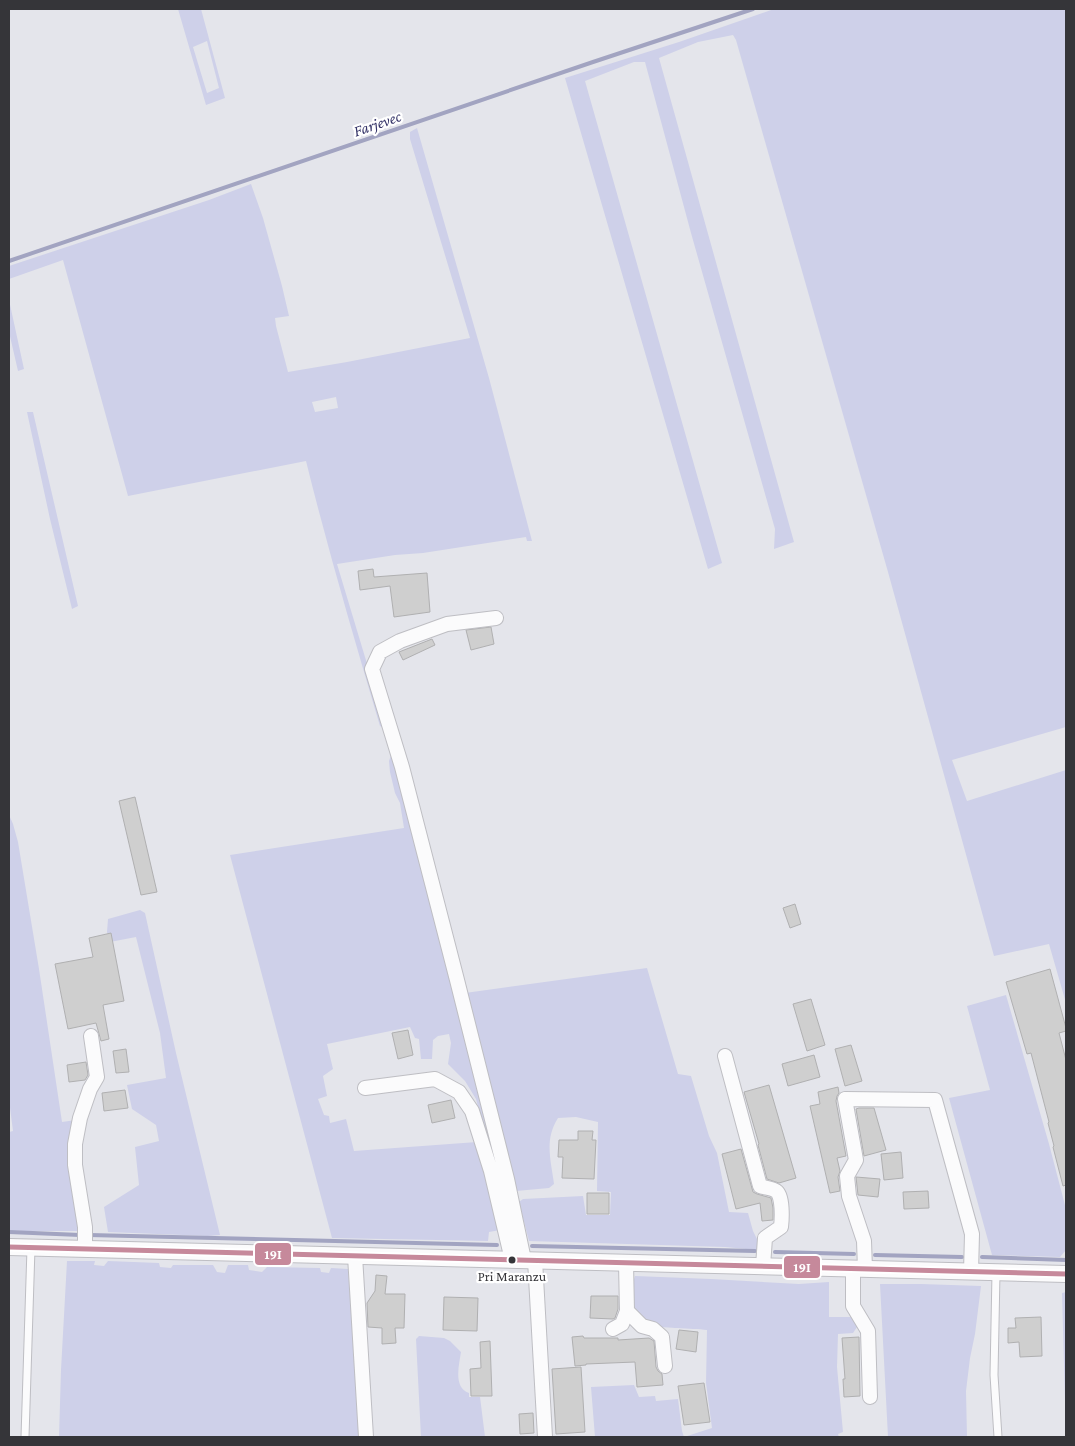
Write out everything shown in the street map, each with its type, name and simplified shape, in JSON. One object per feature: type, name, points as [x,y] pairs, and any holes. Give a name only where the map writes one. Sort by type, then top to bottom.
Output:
[{"type":"street","points":[[496,618],[448,624],[400,641],[380,652],[372,669],[402,767],[508,1179],[524,1260],[544,1437]]},
{"type":"street","points":[[85,1249],[85,1227],[75,1165],[75,1144],[80,1118],[90,1089],[97,1077],[91,1036]]},
{"type":"street","points":[[725,1056],[760,1186],[776,1190],[780,1195],[783,1218],[781,1227],[765,1238],[763,1266]]},
{"type":"street","points":[[365,1088],[435,1079],[459,1092],[472,1110],[524,1260]]},
{"type":"street","points":[[870,1397],[868,1331],[853,1306],[864,1241],[849,1196],[847,1176],[856,1160],[845,1099],[935,1100],[972,1234],[971,1272]]},
{"type":"street","points":[[9,1247],[1066,1274]]},
{"type":"street","points":[[356,1256],[366,1437]]},
{"type":"street","points":[[613,1328],[622,1324],[627,1310],[626,1263]]},
{"type":"street","points":[[627,1310],[642,1326],[653,1329],[662,1337],[665,1366]]},
{"type":"lane","points":[[25,1437],[31,1248]]},
{"type":"lane","points":[[996,1272],[994,1375],[998,1437]]},
{"type":"shaded area","points":[[178,9],[201,9],[225,98],[206,105]],"holes":[[[207,41],[219,88],[207,93],[193,47]]]},
{"type":"shaded area","points":[[774,9],[1066,9],[1066,727],[952,760],[967,801],[1066,770],[1066,1003],[1049,944],[994,956],[888,572],[733,35],[698,42],[659,58],[794,542],[774,549],[775,529],[691,233],[645,62],[634,62],[585,81],[722,563],[708,569],[565,78],[679,42]]},
{"type":"shaded area","points":[[417,128],[489,378],[532,541],[527,541],[526,537],[337,564],[384,728],[380,726],[332,561],[306,461],[128,496],[63,260],[9,279],[9,266],[209,200],[251,184],[263,218],[289,316],[275,318],[288,372],[470,338],[410,139],[410,132]],"holes":[[[336,397],[338,408],[315,412],[312,402]]]},
{"type":"shaded area","points":[[9,300],[24,369],[18,371],[9,332]]},
{"type":"shaded area","points":[[27,412],[33,412],[78,606],[72,609],[50,519]]},
{"type":"shaded area","points":[[392,752],[496,1148],[490,1150],[476,1099],[465,1081],[448,1064],[451,1043],[449,1034],[438,1036],[433,1040],[432,1059],[421,1059],[419,1039],[415,1038],[410,1027],[327,1044],[333,1069],[323,1076],[327,1096],[318,1099],[324,1115],[329,1116],[330,1123],[346,1119],[354,1151],[477,1142],[500,1230],[489,1232],[488,1241],[332,1238],[230,855],[404,828],[400,803],[395,793],[390,772],[389,761]]},
{"type":"shaded area","points":[[9,815],[18,842],[62,1122],[76,1120],[81,1231],[10,1231],[9,1132],[13,1131],[9,1100]]},
{"type":"shaded area","points":[[140,910],[145,913],[176,1053],[220,1235],[108,1232],[104,1207],[139,1185],[135,1147],[159,1141],[156,1125],[132,1109],[127,1085],[166,1078],[160,1033],[136,937],[110,942],[107,932],[108,919]]},
{"type":"shaded area","points":[[647,968],[678,1074],[691,1076],[709,1136],[717,1153],[729,1212],[748,1213],[753,1231],[760,1245],[757,1250],[725,1247],[529,1241],[519,1202],[523,1199],[583,1196],[586,1215],[610,1215],[611,1192],[597,1191],[598,1122],[576,1117],[558,1118],[551,1134],[550,1142],[550,1158],[554,1184],[549,1188],[516,1191],[465,993]]},
{"type":"shaded area","points":[[1006,995],[1066,1209],[1066,1250],[1060,1257],[992,1255],[949,1098],[990,1090],[967,1006]]},
{"type":"shaded area","points":[[67,1261],[95,1261],[94,1265],[104,1266],[108,1261],[159,1263],[160,1267],[171,1268],[173,1265],[213,1265],[217,1272],[225,1273],[228,1265],[248,1265],[249,1270],[262,1272],[267,1267],[320,1268],[321,1272],[329,1273],[331,1268],[348,1269],[361,1437],[59,1437]]},
{"type":"shaded area","points":[[635,1276],[799,1284],[829,1282],[829,1317],[851,1317],[858,1321],[853,1333],[838,1334],[837,1367],[843,1432],[838,1434],[839,1437],[684,1437],[712,1428],[706,1383],[707,1330],[661,1327],[642,1321],[634,1310],[632,1303],[632,1289]]},
{"type":"shaded area","points":[[880,1284],[981,1286],[966,1391],[967,1437],[888,1437]]},
{"type":"shaded area","points":[[1066,1292],[1066,1437],[1062,1293]]},
{"type":"shaded area","points":[[419,1336],[444,1338],[461,1352],[458,1369],[459,1381],[464,1390],[469,1393],[469,1397],[480,1397],[485,1437],[421,1437],[416,1339]]},
{"type":"shaded area","points":[[634,1385],[639,1397],[655,1396],[656,1401],[678,1399],[684,1437],[595,1437],[591,1387]]},
{"type":"building","points":[[373,569],[374,577],[427,573],[430,612],[394,617],[390,586],[360,590],[358,571]]},
{"type":"building","points":[[491,627],[494,644],[471,650],[466,630]]},
{"type":"building","points":[[432,639],[435,645],[403,660],[399,652]]},
{"type":"building","points":[[135,797],[157,892],[141,895],[119,801]]},
{"type":"building","points":[[795,904],[801,924],[790,928],[783,908]]},
{"type":"building","points":[[111,933],[124,1001],[103,1005],[109,1039],[101,1041],[96,1023],[68,1029],[55,964],[93,957],[89,938]]},
{"type":"building","points":[[1050,969],[1066,1028],[1066,1031],[1059,1033],[1066,1060],[1066,1185],[1063,1186],[1031,1053],[1027,1054],[1006,982]]},
{"type":"building","points":[[811,999],[825,1045],[807,1051],[793,1004]]},
{"type":"building","points":[[408,1030],[413,1055],[398,1059],[392,1033]]},
{"type":"building","points":[[851,1045],[862,1081],[845,1086],[835,1049]]},
{"type":"building","points":[[126,1049],[129,1072],[116,1073],[113,1051]]},
{"type":"building","points":[[814,1055],[820,1077],[788,1086],[782,1064]]},
{"type":"building","points":[[86,1062],[88,1075],[85,1080],[69,1082],[67,1065]]},
{"type":"building","points":[[769,1085],[796,1178],[779,1183],[767,1179],[744,1092]]},
{"type":"building","points":[[838,1087],[839,1093],[836,1101],[846,1156],[837,1158],[840,1171],[838,1177],[840,1191],[830,1193],[810,1106],[820,1104],[818,1092]]},
{"type":"building","points":[[125,1090],[128,1108],[104,1111],[102,1093]]},
{"type":"building","points":[[451,1100],[455,1118],[432,1123],[428,1105]]},
{"type":"building","points":[[874,1108],[886,1150],[864,1156],[856,1109]]},
{"type":"building","points":[[578,1131],[593,1131],[592,1140],[596,1140],[594,1179],[562,1178],[563,1157],[558,1157],[559,1140],[578,1140]]},
{"type":"building","points":[[741,1149],[753,1192],[771,1198],[773,1220],[762,1221],[760,1203],[736,1209],[722,1154]]},
{"type":"building","points":[[901,1152],[903,1178],[884,1180],[881,1154]]},
{"type":"building","points":[[856,1177],[880,1179],[878,1197],[858,1195]]},
{"type":"building","points":[[928,1191],[929,1208],[904,1209],[903,1192]]},
{"type":"building","points":[[587,1193],[609,1193],[609,1214],[587,1214]]},
{"type":"building","points":[[376,1275],[387,1276],[385,1294],[405,1294],[404,1328],[395,1328],[396,1343],[382,1344],[382,1328],[368,1327],[367,1303],[375,1291]]},
{"type":"building","points":[[591,1296],[618,1296],[618,1309],[615,1318],[590,1318]]},
{"type":"building","points":[[444,1297],[478,1298],[477,1331],[443,1330]]},
{"type":"building","points":[[1041,1317],[1042,1356],[1020,1357],[1019,1342],[1008,1343],[1008,1328],[1016,1328],[1015,1318]]},
{"type":"building","points":[[679,1330],[698,1332],[696,1352],[676,1349]]},
{"type":"building","points":[[583,1336],[584,1338],[618,1338],[618,1340],[649,1338],[654,1341],[656,1367],[662,1374],[663,1385],[637,1387],[635,1362],[575,1366],[572,1337]]},
{"type":"building","points":[[859,1337],[860,1396],[844,1397],[843,1379],[845,1379],[842,1338]]},
{"type":"building","points":[[490,1341],[492,1396],[471,1396],[470,1369],[481,1368],[480,1342]]},
{"type":"building","points":[[581,1367],[585,1432],[556,1434],[552,1369]]},
{"type":"building","points":[[704,1383],[710,1422],[684,1425],[678,1386]]},
{"type":"building","points":[[533,1413],[534,1433],[520,1434],[519,1414]]},
{"type":"waterway","name":"Farjevec","points":[[9,261],[753,9]]},
{"type":"waterway","points":[[9,1232],[80,1235]]},
{"type":"waterway","points":[[89,1235],[497,1245]]},
{"type":"waterway","points":[[532,1246],[755,1251]]},
{"type":"waterway","points":[[775,1252],[854,1254]]},
{"type":"waterway","points":[[875,1255],[962,1257]]},
{"type":"waterway","points":[[982,1257],[1066,1260]]},
{"type":"transit line","name":"19I","points":[[9,1247],[1066,1274]]},
{"type":"place","name":"Pri Maranzu","points":[[512,1260]]}]
